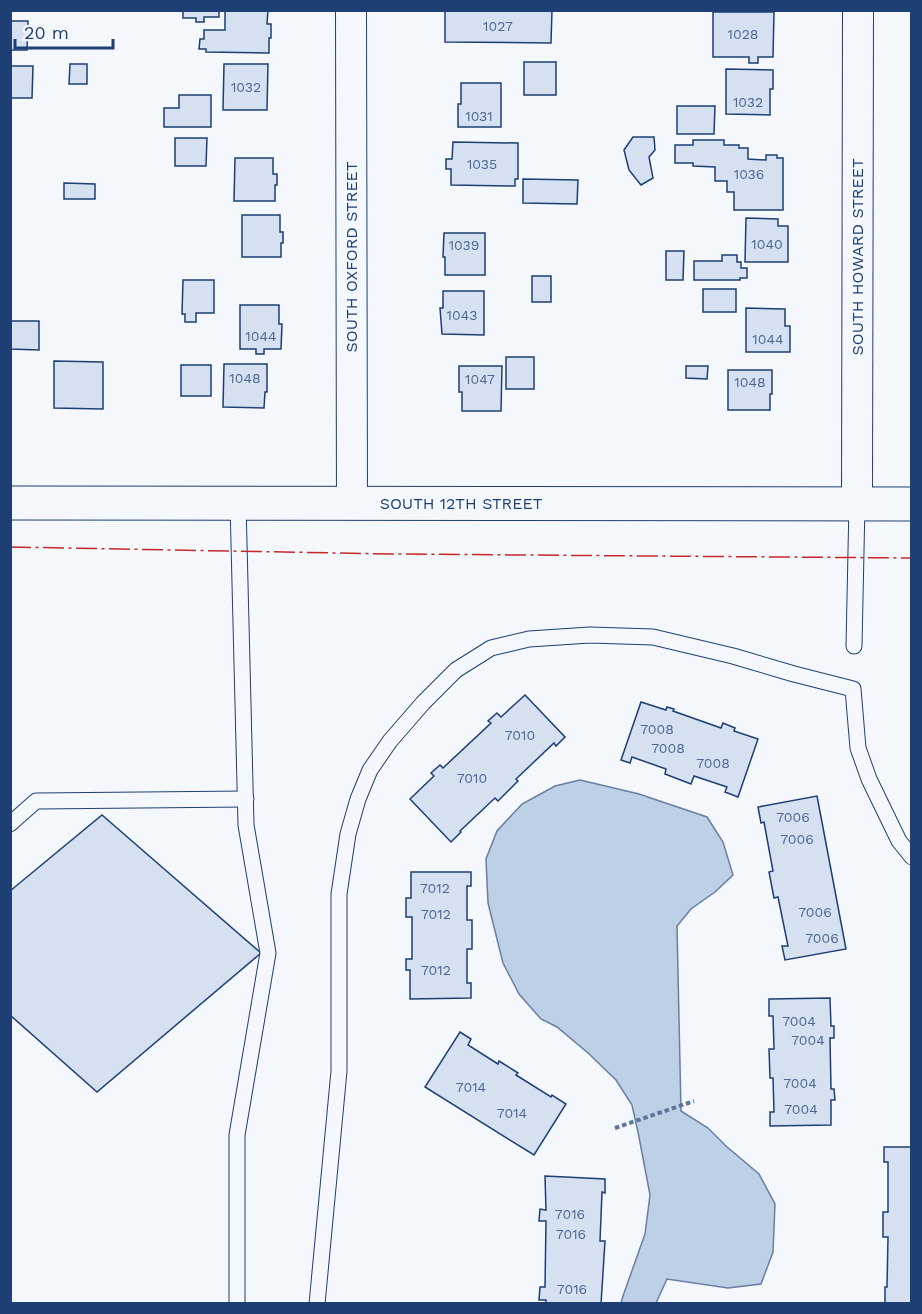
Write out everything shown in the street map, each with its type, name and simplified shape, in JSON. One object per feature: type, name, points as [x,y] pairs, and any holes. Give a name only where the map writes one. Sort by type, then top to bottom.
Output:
[{"type":"main road","name":"SOUTH 12TH STREET","points":[[10,503],[912,504]]},
{"type":"street","name":"SOUTH OXFORD STREET","points":[[351,10],[352,503]]},
{"type":"street","name":"SOUTH HOWARD STREET","points":[[857,504],[858,10]]},
{"type":"lane","points":[[237,1304],[237,1135],[268,953],[246,825],[238,503]]},
{"type":"lane","points":[[854,646],[857,504]]},
{"type":"lane","points":[[318,1304],[339,1071],[339,894],[348,834],[358,799],[370,770],[390,741],[456,670],[491,648],[529,639],[590,635],[653,637],[853,689],[858,748],[869,779],[905,838],[912,857]]},
{"type":"lane","points":[[10,824],[36,801],[246,799]]},
{"type":"path","points":[[615,1128],[694,1101]]},
{"type":"water","points":[[580,780],[639,794],[707,817],[723,842],[733,875],[715,892],[691,909],[677,926],[681,1111],[708,1128],[759,1174],[775,1204],[773,1252],[761,1284],[728,1288],[667,1279],[656,1303],[621,1303],[645,1234],[650,1195],[632,1105],[616,1080],[557,1027],[541,1019],[519,994],[503,963],[488,903],[486,859],[497,831],[522,804],[555,786]]},
{"type":"building","points":[[183,10],[219,10],[219,17],[204,17],[204,22],[196,22],[196,18],[183,18]]},
{"type":"building","points":[[225,10],[268,10],[267,24],[271,24],[269,53],[206,52],[206,49],[199,49],[200,39],[204,39],[204,30],[225,30]]},
{"type":"building","points":[[445,10],[552,10],[551,43],[445,42]]},
{"type":"building","points":[[713,12],[774,12],[773,57],[758,57],[758,63],[749,63],[749,57],[713,57]]},
{"type":"building","points":[[10,21],[28,21],[27,50],[10,50]]},
{"type":"building","points":[[524,62],[556,62],[556,95],[524,95]]},
{"type":"building","points":[[70,64],[87,64],[87,84],[69,84]]},
{"type":"building","points":[[224,64],[268,64],[267,110],[223,110]]},
{"type":"building","points":[[10,66],[33,66],[32,98],[10,98]]},
{"type":"building","points":[[726,69],[773,70],[770,115],[726,114]]},
{"type":"building","points":[[461,83],[501,83],[501,127],[458,127]]},
{"type":"building","points":[[179,95],[211,95],[211,127],[164,127],[164,108],[179,108]]},
{"type":"building","points":[[677,106],[715,106],[714,134],[677,134]]},
{"type":"building","points":[[633,137],[654,137],[655,150],[649,157],[653,178],[641,185],[629,170],[624,150]]},
{"type":"building","points":[[175,138],[207,138],[206,166],[175,166]]},
{"type":"building","points":[[693,140],[724,140],[724,145],[739,145],[739,148],[748,148],[748,159],[766,160],[766,155],[777,155],[777,158],[783,158],[783,210],[734,210],[734,192],[727,192],[727,181],[715,181],[715,167],[675,163],[675,145],[693,145]]},
{"type":"building","points":[[453,142],[518,143],[518,179],[515,179],[515,186],[451,185],[451,169],[446,169],[446,159],[452,159]]},
{"type":"building","points":[[235,158],[273,158],[273,174],[277,174],[275,201],[234,201]]},
{"type":"building","points":[[523,179],[578,180],[577,204],[523,203]]},
{"type":"building","points":[[64,183],[95,184],[95,199],[64,199]]},
{"type":"building","points":[[242,215],[280,215],[280,232],[283,232],[281,257],[242,257]]},
{"type":"building","points":[[746,218],[778,219],[778,226],[788,226],[788,262],[745,262]]},
{"type":"building","points":[[444,233],[485,233],[485,275],[445,275]]},
{"type":"building","points":[[666,251],[684,251],[683,280],[666,280]]},
{"type":"building","points":[[722,255],[737,255],[737,262],[741,262],[741,268],[747,268],[747,278],[694,280],[694,261],[722,261]]},
{"type":"building","points":[[532,276],[551,276],[551,302],[532,302]]},
{"type":"building","points":[[183,280],[214,280],[214,313],[196,313],[196,322],[185,322],[185,314],[182,314]]},
{"type":"building","points":[[703,289],[736,289],[736,312],[703,312]]},
{"type":"building","points":[[443,291],[484,291],[484,335],[442,334],[440,308],[443,308]]},
{"type":"building","points":[[240,305],[279,305],[279,324],[282,324],[281,349],[264,349],[264,354],[256,354],[256,349],[240,349]]},
{"type":"building","points":[[746,308],[785,309],[785,326],[790,326],[790,352],[746,352]]},
{"type":"building","points":[[10,321],[39,321],[39,350],[10,349]]},
{"type":"building","points":[[506,357],[534,357],[534,389],[506,389]]},
{"type":"building","points":[[54,361],[103,362],[103,409],[54,408]]},
{"type":"building","points":[[224,364],[267,364],[267,392],[265,392],[264,408],[223,407]]},
{"type":"building","points":[[181,365],[211,365],[211,396],[181,396]]},
{"type":"building","points":[[459,366],[502,366],[501,411],[462,411]]},
{"type":"building","points":[[686,366],[708,366],[707,379],[686,378]]},
{"type":"building","points":[[728,370],[772,370],[770,410],[728,410]]},
{"type":"building","points":[[525,695],[565,737],[556,746],[554,743],[516,779],[518,781],[498,801],[495,798],[451,842],[410,799],[434,776],[431,773],[440,765],[443,768],[491,723],[488,721],[497,713],[501,717]]},
{"type":"building","points":[[641,702],[666,710],[667,707],[674,709],[673,711],[721,728],[723,723],[735,728],[734,731],[758,739],[738,797],[725,792],[727,787],[694,776],[691,784],[665,774],[666,769],[632,757],[630,763],[621,760]]},
{"type":"building","points":[[817,796],[846,949],[785,960],[782,946],[788,946],[778,897],[774,898],[769,872],[773,871],[764,822],[761,823],[758,807]]},
{"type":"building","points":[[102,815],[261,953],[97,1092],[10,1015],[10,891]]},
{"type":"building","points":[[411,872],[471,872],[471,886],[467,886],[467,920],[472,920],[472,949],[467,949],[467,983],[471,983],[471,998],[410,999],[410,970],[406,970],[406,959],[412,959],[412,917],[406,917],[406,898],[411,898]]},
{"type":"building","points":[[830,998],[831,1026],[834,1026],[834,1038],[830,1038],[831,1089],[834,1089],[835,1100],[831,1100],[831,1125],[770,1126],[770,1112],[774,1112],[769,1049],[774,1049],[773,1016],[769,1016],[769,999]]},
{"type":"building","points":[[460,1032],[471,1039],[468,1045],[498,1064],[499,1061],[518,1073],[516,1075],[566,1104],[534,1155],[425,1087]]},
{"type":"building","points":[[884,1147],[912,1147],[912,1304],[885,1304],[888,1237],[883,1237],[883,1212],[888,1212],[888,1162],[884,1162]]},
{"type":"building","points":[[545,1176],[605,1179],[605,1193],[602,1192],[600,1241],[605,1241],[601,1304],[546,1304],[546,1300],[539,1300],[540,1287],[545,1287],[546,1221],[539,1221],[540,1209],[546,1210]]},
{"type":"power","points":[[10,547],[392,554],[912,558]]}]
